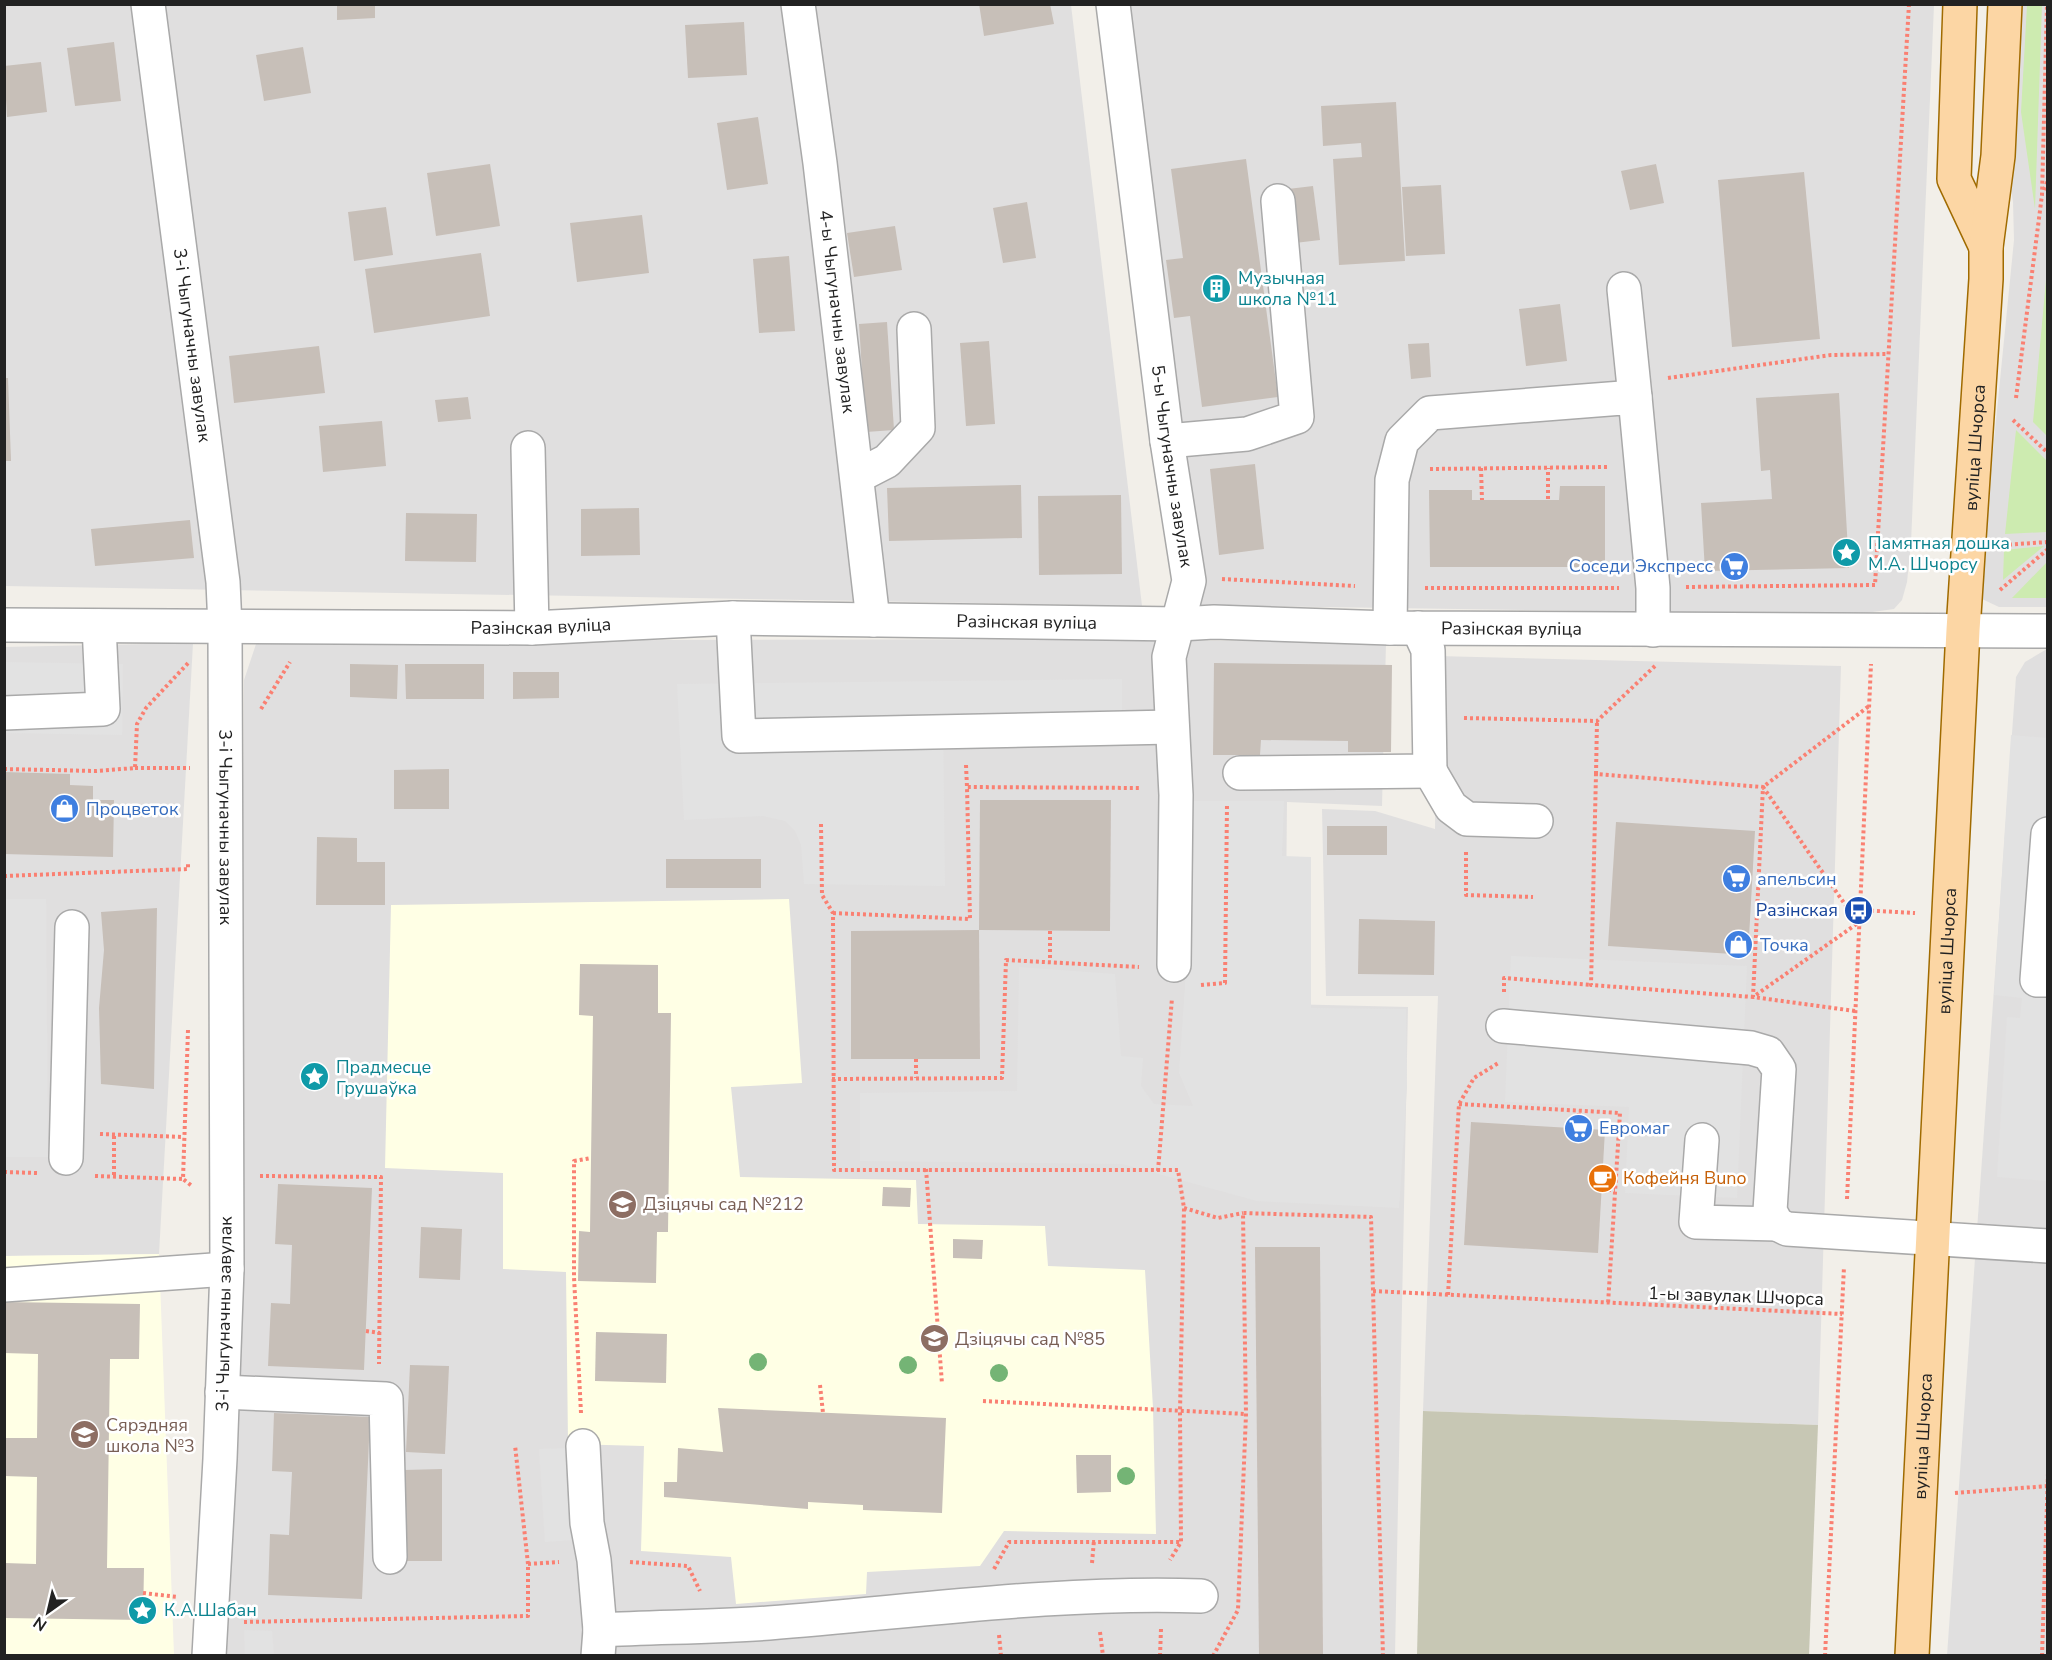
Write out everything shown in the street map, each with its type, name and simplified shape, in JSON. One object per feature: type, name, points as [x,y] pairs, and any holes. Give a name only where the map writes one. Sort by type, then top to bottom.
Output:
[{"type":"main road","name":"вуліца Шчорса","points":[[1960,4],[1954,179],[1986,247]]},
{"type":"main road","name":"вуліца Шчорса","points":[[1912,1656],[1963,630],[1986,279],[1986,247],[1998,156],[2005,4]]},
{"type":"street","name":"3-і Чыгуначны завулак","points":[[148,4],[224,582],[225,1176],[228,1269],[209,1656]]},
{"type":"street","name":"4-ы Чыгуначны завулак","points":[[798,4],[820,163],[873,620]]},
{"type":"street","name":"5-ы Чыгуначны завулак","points":[[1113,4],[1167,441],[1189,581],[1169,657],[1176,795],[1161,963]]},
{"type":"street","points":[[1167,441],[1247,434],[1297,417],[1278,201]]},
{"type":"street","points":[[1624,289],[1653,588],[1653,630]]},
{"type":"street","points":[[858,476],[886,461],[918,428],[914,329]]},
{"type":"street","points":[[1536,821],[1467,819],[1451,807],[1430,771],[1428,650],[1404,628],[1389,588],[1392,480],[1402,441],[1430,413],[1634,390]]},
{"type":"street","points":[[528,448],[532,628]]},
{"type":"street","name":"Разінская вуліца","points":[[4,625],[99,626],[225,637],[532,628],[733,618],[1179,624],[1214,622],[1404,628],[2048,631]]},
{"type":"street","points":[[733,618],[739,736],[1172,727]]},
{"type":"street","points":[[4,712],[103,709],[99,626]]},
{"type":"street","points":[[1240,772],[1430,771]]},
{"type":"street","points":[[2048,834],[2037,980],[2048,980]]},
{"type":"street","points":[[66,1158],[72,927]]},
{"type":"street","points":[[1503,1026],[1751,1047],[1768,1053],[1779,1069],[1770,1211],[1777,1224]]},
{"type":"street","points":[[1702,1140],[1696,1222],[1777,1224],[1787,1229],[1845,1234],[2048,1246]]},
{"type":"street","points":[[4,1285],[228,1269]]},
{"type":"street","points":[[222,1392],[386,1399],[390,1557]]},
{"type":"street","points":[[583,1446],[586,1523],[594,1560],[599,1643],[709,1624],[766,1623],[982,1604],[1163,1595],[1200,1596]]},
{"type":"path","points":[[1189,581],[1210,578],[1389,588],[1875,585],[1909,4]]},
{"type":"path","points":[[2021,359],[2042,195],[2047,4]]},
{"type":"path","points":[[2042,195],[2048,180]]},
{"type":"path","points":[[1634,390],[1831,355],[1888,354]]},
{"type":"path","points":[[2013,420],[2048,453]]},
{"type":"path","points":[[1424,469],[1615,467]]},
{"type":"path","points":[[1481,468],[1482,500]]},
{"type":"path","points":[[1548,468],[1548,500]]},
{"type":"path","points":[[1999,545],[2048,542]]},
{"type":"path","points":[[1997,592],[2048,549]]},
{"type":"path","points":[[135,768],[137,724],[147,708],[196,653],[225,637]]},
{"type":"path","points":[[1825,1656],[1871,658]]},
{"type":"path","points":[[1458,718],[1597,721],[1660,662]]},
{"type":"path","points":[[1596,774],[1763,787],[1869,706]]},
{"type":"path","points":[[1591,985],[1597,721]]},
{"type":"path","points":[[4,769],[96,771],[135,768],[194,768]]},
{"type":"path","points":[[833,913],[970,920],[967,787],[1156,788],[1176,795]]},
{"type":"path","points":[[1763,787],[1858,922]]},
{"type":"path","points":[[1753,997],[1763,787]]},
{"type":"path","points":[[1467,819],[1466,895],[1533,897]]},
{"type":"path","points":[[821,824],[822,895],[833,913],[834,1170],[1178,1170],[1184,1208],[1180,1412],[1181,1542],[1166,1565],[1160,1656]]},
{"type":"path","points":[[4,876],[188,869],[189,858]]},
{"type":"path","points":[[1859,910],[1950,914]]},
{"type":"path","points":[[1753,997],[1858,922]]},
{"type":"path","points":[[1050,931],[1050,961]]},
{"type":"path","points":[[832,1079],[1002,1078],[1006,960],[1140,967],[1161,963],[1158,1171]]},
{"type":"path","points":[[1448,1295],[1458,1104],[1474,1078],[1501,1061],[1504,978],[1753,997],[1855,1011]]},
{"type":"path","points":[[916,1059],[916,1078]]},
{"type":"path","points":[[1458,1104],[1620,1113],[1608,1304]]},
{"type":"path","points":[[1578,1128],[1579,1110]]},
{"type":"path","points":[[97,1134],[184,1137]]},
{"type":"path","points":[[114,1136],[114,1177]]},
{"type":"path","points":[[583,1446],[574,1277],[574,1161],[591,1158]]},
{"type":"path","points":[[926,1169],[942,1384]]},
{"type":"path","points":[[225,1176],[381,1178],[379,1373]]},
{"type":"path","points":[[1602,1178],[1616,1178]]},
{"type":"path","points":[[1602,1190],[1615,1190]]},
{"type":"path","points":[[1184,1208],[1218,1218],[1243,1213],[1371,1217],[1383,1656]]},
{"type":"path","points":[[1213,1656],[1238,1610],[1246,1414],[1243,1213]]},
{"type":"path","points":[[370,1234],[379,1236]]},
{"type":"path","name":"1-ы завулак Шчорса","points":[[1373,1291],[1842,1314]]},
{"type":"path","points":[[366,1331],[380,1333]]},
{"type":"path","points":[[820,1385],[823,1413]]},
{"type":"path","points":[[983,1401],[1246,1414]]},
{"type":"path","points":[[243,1622],[528,1617],[528,1564],[516,1444]]},
{"type":"path","points":[[2042,1656],[2048,1473]]},
{"type":"path","points":[[1948,1493],[2047,1486]]},
{"type":"path","points":[[982,1604],[993,1585],[993,1570],[1009,1542],[1181,1542]]},
{"type":"path","points":[[528,1564],[594,1560],[687,1566],[708,1604],[709,1624]]},
{"type":"path","points":[[143,1593],[185,1597]]},
{"type":"path","points":[[1100,1626],[1103,1656]]},
{"type":"shaded area","points":[[5,5],[1071,5],[1142,606],[5,586]]},
{"type":"shaded area","points":[[1125,5],[1934,5],[1911,543],[1907,582],[1902,600],[1894,609],[1851,615],[1196,605]]},
{"type":"shaded area","points":[[2015,5],[2047,5],[2047,607],[1999,607],[1982,599],[1979,591],[2014,240],[2013,202],[2006,153]]},
{"type":"shaded area","points":[[1103,639],[1386,643],[1382,806],[1287,802],[1285,1004],[1408,1007],[1395,1655],[224,1656],[239,1263],[244,680],[257,641]]},
{"type":"shaded area","points":[[193,643],[159,1254],[5,1256],[4,647]]},
{"type":"shaded area","points":[[2047,649],[2047,1655],[1947,1656],[2016,677],[2025,662]]},
{"type":"shaded area","points":[[1437,656],[1841,666],[1818,1425],[1423,1411],[1438,996],[1326,996],[1322,809],[1375,811],[1435,829]]},
{"type":"shaded area","points":[[5,662],[123,664],[122,735],[5,733]]},
{"type":"shaded area","points":[[1122,679],[1122,715],[943,716],[945,886],[804,884],[801,845],[795,831],[785,821],[763,816],[684,820],[677,684]]},
{"type":"shaded area","points":[[2011,735],[2047,738],[2047,1181],[1997,1177],[2007,1017],[2020,1018],[2022,998],[1994,995]]},
{"type":"shaded area","points":[[1193,801],[1284,801],[1282,856],[1311,857],[1311,1008],[1406,1009],[1407,1087],[1399,1208],[1257,1201],[1122,1164],[860,1161],[860,1093],[1017,1091],[1019,967],[1115,974],[1121,1056],[1143,1058],[1141,1086],[1154,1104],[1193,1106],[1179,1073]]},
{"type":"shaded area","points":[[5,899],[46,899],[48,1157],[5,1157]]},
{"type":"shaded area","points":[[789,899],[802,1083],[731,1087],[740,1177],[916,1180],[918,1224],[1045,1226],[1048,1266],[1145,1270],[1153,1408],[1156,1534],[1004,1531],[980,1566],[867,1572],[866,1594],[736,1604],[731,1557],[641,1551],[644,1446],[568,1444],[566,1272],[503,1269],[503,1173],[385,1168],[391,905]]},
{"type":"shaded area","points":[[1511,956],[1747,966],[1737,1198],[1625,1193],[1629,1107],[1505,1102]]},
{"type":"shaded area","name":"Сярэдняя школа №3","points":[[159,1254],[174,1655],[5,1655],[4,1256]]},
{"type":"shaded area","points":[[1423,1411],[1818,1425],[1809,1655],[1417,1655]]},
{"type":"shaded area","points":[[568,1448],[573,1540],[545,1542],[539,1449]]},
{"type":"shaded area","points":[[244,1630],[272,1631],[274,1655],[245,1655]]},
{"type":"green space","points":[[2027,5],[2042,5],[2035,209],[2021,112]]},
{"type":"green space","points":[[2047,269],[2048,436],[2033,422]]},
{"type":"green space","points":[[2016,430],[2047,461],[2047,532],[2005,534]]},
{"type":"green space","points":[[2044,546],[2003,580],[2004,550]]},
{"type":"green space","points":[[2047,562],[2047,598],[2012,598]]},
{"type":"building","points":[[337,4],[375,4],[375,18],[337,20]]},
{"type":"building","points":[[979,4],[1050,4],[1054,24],[984,36]]},
{"type":"building","points":[[744,22],[747,75],[688,78],[685,25]]},
{"type":"building","points":[[114,42],[121,101],[75,106],[67,48]]},
{"type":"building","points":[[303,47],[311,93],[264,101],[256,55]]},
{"type":"building","points":[[41,62],[47,112],[7,117],[4,66]]},
{"type":"building","points":[[1396,102],[1405,261],[1339,265],[1333,159],[1362,157],[1361,143],[1323,146],[1321,106]]},
{"type":"building","points":[[758,117],[768,184],[727,190],[717,123]]},
{"type":"building","name":"Музычная школа №11","points":[[1246,159],[1278,397],[1202,407],[1190,316],[1174,318],[1166,260],[1183,258],[1171,169]]},
{"type":"building","points":[[490,164],[500,226],[436,236],[427,173]]},
{"type":"building","points":[[1656,164],[1664,203],[1630,210],[1621,171]]},
{"type":"building","points":[[1804,172],[1820,339],[1732,347],[1718,180]]},
{"type":"building","points":[[1441,185],[1445,254],[1406,256],[1402,187]]},
{"type":"building","points":[[1313,186],[1320,240],[1295,243],[1288,189]]},
{"type":"building","points":[[1027,202],[1036,258],[1003,263],[993,208]]},
{"type":"building","points":[[386,207],[393,255],[354,261],[348,212]]},
{"type":"building","points":[[642,215],[649,273],[577,282],[570,223]]},
{"type":"building","points":[[895,226],[902,270],[854,277],[847,233]]},
{"type":"building","points":[[481,253],[490,316],[374,333],[365,269]]},
{"type":"building","points":[[789,256],[795,331],[759,333],[753,259]]},
{"type":"building","points":[[1560,304],[1567,361],[1526,366],[1519,309]]},
{"type":"building","points":[[887,322],[894,430],[866,432],[859,324]]},
{"type":"building","points":[[989,341],[995,424],[966,426],[960,343]]},
{"type":"building","points":[[1429,343],[1431,377],[1411,379],[1408,344]]},
{"type":"building","points":[[319,346],[325,393],[234,403],[229,356]]},
{"type":"building","points":[[4,378],[8,378],[11,461],[4,461]]},
{"type":"building","points":[[1839,393],[1849,568],[1705,571],[1701,503],[1772,499],[1770,470],[1761,471],[1756,398]]},
{"type":"building","points":[[468,397],[471,419],[438,422],[435,400]]},
{"type":"building","points":[[382,421],[386,466],[323,472],[319,426]]},
{"type":"building","points":[[1255,464],[1264,549],[1219,555],[1210,469]]},
{"type":"building","points":[[1021,485],[1022,538],[889,541],[887,488]]},
{"type":"building","points":[[1560,486],[1605,486],[1605,567],[1430,567],[1429,490],[1472,490],[1472,500],[1559,500]]},
{"type":"building","points":[[1121,495],[1122,574],[1039,575],[1038,496]]},
{"type":"building","points":[[639,508],[640,555],[581,556],[581,509]]},
{"type":"building","points":[[406,513],[477,514],[476,562],[405,561]]},
{"type":"building","points":[[190,520],[194,558],[95,566],[91,529]]},
{"type":"building","points":[[1214,663],[1392,665],[1391,752],[1348,752],[1348,741],[1261,740],[1260,755],[1213,755]]},
{"type":"building","points":[[350,664],[398,665],[397,699],[350,697]]},
{"type":"building","points":[[405,664],[484,664],[484,699],[406,699]]},
{"type":"building","points":[[513,672],[559,672],[559,698],[513,699]]},
{"type":"building","points":[[449,769],[449,809],[394,809],[394,770]]},
{"type":"building","points":[[4,772],[70,774],[70,785],[93,786],[93,800],[114,800],[113,857],[4,854]]},
{"type":"building","points":[[980,800],[1111,800],[1110,931],[979,930]]},
{"type":"building","points":[[1616,822],[1755,831],[1748,955],[1608,946]]},
{"type":"building","points":[[1327,826],[1387,826],[1387,855],[1327,855]]},
{"type":"building","points":[[317,837],[357,838],[357,862],[385,862],[385,905],[316,905]]},
{"type":"building","points":[[666,859],[761,859],[761,888],[666,888]]},
{"type":"building","points":[[157,908],[154,1089],[101,1084],[99,1008],[104,950],[101,912]]},
{"type":"building","points":[[1359,919],[1435,921],[1434,975],[1358,974]]},
{"type":"building","points":[[979,930],[980,1059],[851,1059],[851,931]]},
{"type":"building","points":[[580,964],[658,965],[658,1013],[671,1013],[668,1232],[657,1232],[656,1283],[578,1281],[579,1231],[590,1232],[593,1016],[579,1015]]},
{"type":"building","points":[[1471,1122],[1605,1130],[1598,1253],[1464,1245]]},
{"type":"building","points":[[278,1184],[372,1188],[364,1370],[268,1366],[271,1303],[290,1304],[292,1245],[275,1244]]},
{"type":"building","points":[[883,1187],[911,1188],[910,1207],[882,1206]]},
{"type":"building","points":[[421,1227],[462,1229],[460,1280],[419,1278]]},
{"type":"building","points":[[953,1239],[983,1240],[982,1259],[953,1258]]},
{"type":"building","points":[[1255,1247],[1320,1247],[1323,1656],[1259,1656]]},
{"type":"building","points":[[4,1302],[140,1304],[139,1359],[110,1359],[107,1568],[144,1568],[143,1620],[4,1618],[4,1563],[36,1564],[37,1477],[4,1476],[4,1438],[37,1438],[38,1354],[4,1353]]},
{"type":"building","points":[[596,1332],[667,1334],[666,1383],[595,1381]]},
{"type":"building","points":[[410,1365],[449,1366],[445,1454],[406,1452]]},
{"type":"building","points":[[718,1408],[946,1418],[942,1513],[863,1510],[863,1505],[808,1502],[808,1509],[664,1497],[664,1482],[677,1482],[678,1448],[723,1452]]},
{"type":"building","points":[[274,1413],[370,1417],[362,1599],[268,1595],[270,1534],[289,1535],[292,1472],[272,1471]]},
{"type":"building","points":[[1076,1455],[1111,1455],[1111,1492],[1077,1493]]},
{"type":"building","points":[[442,1469],[442,1561],[405,1561],[404,1470]]},
{"type":"place","name":"Музычная школа №11","points":[[1217,288]]},
{"type":"place","name":"Памятная дошка М.А. Шчорсу","points":[[1847,553]]},
{"type":"place","name":"Соседи Экспресс","points":[[1734,566]]},
{"type":"place","name":"Процветок","points":[[65,809]]},
{"type":"place","name":"апельсин","points":[[1736,879]]},
{"type":"place","name":"Разінская","points":[[1859,910]]},
{"type":"place","name":"Точка","points":[[1739,945]]},
{"type":"place","name":"Прадмесце Грушаўка","points":[[315,1077]]},
{"type":"place","name":"Евромаг","points":[[1578,1128]]},
{"type":"place","name":"Кофейня Buno","points":[[1602,1178]]},
{"type":"place","name":"Дзіцячы сад №212","points":[[622,1204]]},
{"type":"place","name":"Дзіцячы сад №85","points":[[934,1339]]},
{"type":"place","name":"Сярэдняя школа №3","points":[[85,1435]]},
{"type":"place","name":"К.А.Шабан","points":[[143,1610]]}]
